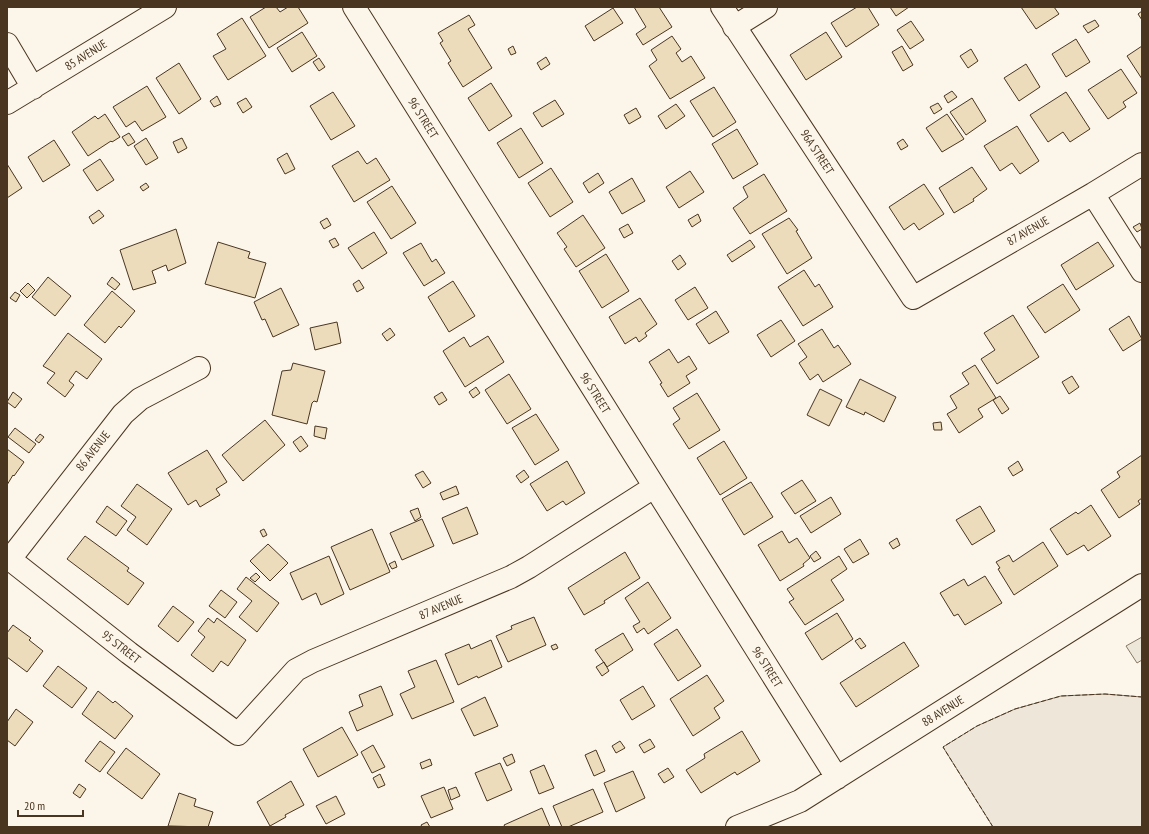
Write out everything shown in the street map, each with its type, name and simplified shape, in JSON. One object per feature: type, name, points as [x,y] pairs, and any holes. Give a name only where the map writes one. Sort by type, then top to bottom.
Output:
[{"type":"street","name":"85 AVENUE","points":[[7,103],[34,88],[165,7]]},
{"type":"street","name":"96 STREET","points":[[354,7],[837,778]]},
{"type":"street","name":"96A STREET","points":[[722,7],[913,298]]},
{"type":"street","points":[[734,27],[766,7]]},
{"type":"street","points":[[7,44],[34,88]]},
{"type":"street","name":"87 AVENUE","points":[[913,298],[1142,164]]},
{"type":"street","points":[[1093,194],[1142,271]]},
{"type":"street","name":"86 AVENUE","points":[[8,558],[123,414],[140,399],[199,368]]},
{"type":"street","name":"87 AVENUE","points":[[238,734],[296,670],[511,577],[654,487]]},
{"type":"street","name":"95 STREET","points":[[8,558],[129,653],[238,734]]},
{"type":"street","name":"88 AVENUE","points":[[737,827],[800,801],[1142,585]]},
{"type":"shaded area","points":[[1142,637],[1142,660],[1137,663],[1126,646]]},
{"type":"shaded area","points":[[1105,694],[1142,697],[1142,827],[993,827],[943,747],[977,726],[1015,709],[1061,696]]},
{"type":"building","points":[[266,7],[276,7],[280,12],[288,7],[298,7],[308,23],[269,48],[250,17]]},
{"type":"building","points":[[634,7],[659,7],[672,27],[643,45],[636,34],[646,27]]},
{"type":"building","points":[[857,7],[868,7],[879,25],[846,47],[831,23]]},
{"type":"building","points":[[890,7],[909,7],[896,16]]},
{"type":"building","points":[[1021,7],[1054,7],[1059,14],[1036,29]]},
{"type":"building","points":[[613,8],[623,23],[594,41],[585,26]]},
{"type":"building","points":[[1142,11],[1142,20],[1138,14]]},
{"type":"building","points":[[469,15],[475,25],[468,29],[492,68],[463,87],[448,63],[451,61],[440,43],[443,41],[438,33]]},
{"type":"building","points":[[242,18],[266,56],[228,80],[213,56],[226,49],[217,34]]},
{"type":"building","points":[[1095,20],[1099,26],[1088,33],[1083,26]]},
{"type":"building","points":[[911,21],[924,40],[910,49],[897,30]]},
{"type":"building","points":[[302,32],[317,56],[292,72],[277,48]]},
{"type":"building","points":[[826,32],[842,57],[806,80],[790,55]]},
{"type":"building","points":[[672,36],[681,49],[676,53],[682,62],[691,56],[705,78],[670,99],[649,66],[657,60],[651,50]]},
{"type":"building","points":[[1076,39],[1090,62],[1066,77],[1052,54]]},
{"type":"building","points":[[513,46],[516,53],[511,55],[508,49]]},
{"type":"building","points":[[902,46],[913,65],[903,71],[892,52]]},
{"type":"building","points":[[1142,46],[1142,79],[1127,56]]},
{"type":"building","points":[[971,49],[978,61],[968,68],[960,56]]},
{"type":"building","points":[[546,57],[550,64],[541,70],[537,63]]},
{"type":"building","points":[[319,58],[325,67],[319,71],[313,62]]},
{"type":"building","points":[[179,63],[201,99],[179,114],[156,78]]},
{"type":"building","points":[[1026,64],[1040,87],[1019,101],[1004,78]]},
{"type":"building","points":[[1121,69],[1137,93],[1123,102],[1126,107],[1108,119],[1088,90]]},
{"type":"building","points":[[491,83],[512,116],[489,131],[468,98]]},
{"type":"building","points":[[147,86],[166,117],[142,131],[135,121],[126,127],[113,107]]},
{"type":"building","points":[[714,87],[736,122],[713,137],[690,101]]},
{"type":"building","points":[[952,91],[957,97],[948,103],[944,96]]},
{"type":"building","points":[[333,92],[355,126],[331,140],[310,106]]},
{"type":"building","points":[[1066,92],[1090,129],[1070,142],[1063,132],[1048,142],[1030,115]]},
{"type":"building","points":[[217,96],[221,104],[214,107],[210,101]]},
{"type":"building","points":[[246,98],[252,107],[243,113],[237,103]]},
{"type":"building","points":[[972,98],[986,121],[966,135],[950,112]]},
{"type":"building","points":[[555,100],[564,114],[542,127],[533,113]]},
{"type":"building","points":[[938,103],[942,109],[934,114],[930,107]]},
{"type":"building","points":[[676,104],[685,116],[666,129],[658,116]]},
{"type":"building","points":[[636,108],[641,117],[629,124],[624,115]]},
{"type":"building","points":[[105,114],[120,137],[88,156],[72,132],[95,116],[98,119]]},
{"type":"building","points":[[947,114],[964,139],[942,152],[926,128]]},
{"type":"building","points":[[1017,126],[1039,161],[1020,174],[1012,163],[1000,171],[984,146]]},
{"type":"building","points":[[521,128],[543,163],[519,178],[497,143]]},
{"type":"building","points":[[737,129],[758,164],[733,179],[712,144]]},
{"type":"building","points":[[129,133],[135,142],[128,146],[122,137]]},
{"type":"building","points":[[146,138],[158,158],[146,165],[134,146]]},
{"type":"building","points":[[182,138],[187,148],[178,153],[173,142]]},
{"type":"building","points":[[903,139],[908,146],[901,150],[897,143]]},
{"type":"building","points":[[54,140],[70,165],[43,182],[28,157]]},
{"type":"building","points":[[358,151],[367,164],[376,158],[390,180],[354,202],[332,166]]},
{"type":"building","points":[[287,153],[295,169],[285,174],[277,159]]},
{"type":"building","points":[[100,159],[114,180],[97,191],[83,170]]},
{"type":"building","points":[[7,164],[22,188],[7,198]]},
{"type":"building","points":[[972,167],[987,189],[973,199],[974,201],[954,213],[939,188]]},
{"type":"building","points":[[551,168],[573,202],[550,217],[528,183]]},
{"type":"building","points":[[690,171],[704,192],[679,208],[666,187]]},
{"type":"building","points":[[598,173],[604,183],[589,193],[583,183]]},
{"type":"building","points":[[764,174],[787,211],[750,234],[733,208],[748,197],[743,187]]},
{"type":"building","points":[[632,178],[645,201],[622,214],[609,192]]},
{"type":"building","points":[[146,183],[149,187],[143,191],[140,187]]},
{"type":"building","points":[[924,184],[944,214],[919,230],[914,223],[904,230],[889,207]]},
{"type":"building","points":[[392,186],[416,223],[391,239],[367,202]]},
{"type":"building","points":[[99,210],[104,216],[93,224],[89,217]]},
{"type":"building","points":[[698,214],[701,221],[692,227],[688,220]]},
{"type":"building","points":[[583,215],[605,248],[576,267],[564,249],[567,247],[557,233]]},
{"type":"building","points":[[327,218],[331,225],[324,229],[320,222]]},
{"type":"building","points":[[789,218],[798,230],[796,231],[812,258],[787,274],[762,234]]},
{"type":"building","points":[[1140,223],[1142,229],[1137,232],[1133,227]]},
{"type":"building","points":[[628,224],[633,233],[624,238],[619,229]]},
{"type":"building","points":[[176,229],[186,263],[168,271],[166,265],[152,271],[156,283],[133,290],[120,250]]},
{"type":"building","points":[[374,232],[387,253],[362,269],[348,248]]},
{"type":"building","points":[[335,238],[339,245],[333,248],[329,241]]},
{"type":"building","points":[[750,240],[755,247],[732,262],[727,255]]},
{"type":"building","points":[[218,242],[250,252],[248,258],[266,263],[255,298],[205,284]]},
{"type":"building","points":[[1098,242],[1114,266],[1076,290],[1061,265]]},
{"type":"building","points":[[421,243],[432,262],[436,259],[445,273],[424,286],[403,253]]},
{"type":"building","points":[[606,254],[629,291],[602,308],[579,271]]},
{"type":"building","points":[[680,255],[686,264],[678,270],[672,261]]},
{"type":"building","points":[[804,270],[815,287],[819,284],[833,307],[803,326],[778,287]]},
{"type":"building","points":[[48,277],[71,296],[55,316],[32,297]]},
{"type":"building","points":[[112,277],[120,284],[115,290],[107,284]]},
{"type":"building","points":[[359,280],[364,288],[357,292],[353,284]]},
{"type":"building","points":[[453,281],[475,316],[449,332],[428,297]]},
{"type":"building","points":[[28,283],[35,290],[27,298],[20,291]]},
{"type":"building","points":[[1063,284],[1080,310],[1045,333],[1027,307]]},
{"type":"building","points":[[695,287],[708,308],[688,320],[675,300]]},
{"type":"building","points":[[281,288],[299,325],[273,337],[265,319],[262,320],[254,302]]},
{"type":"building","points":[[112,291],[135,311],[121,328],[119,326],[105,343],[84,325]]},
{"type":"building","points":[[15,292],[20,295],[16,302],[10,298]]},
{"type":"building","points":[[640,298],[657,324],[645,333],[647,336],[639,342],[636,337],[625,344],[609,317]]},
{"type":"building","points":[[716,311],[729,332],[709,344],[696,324]]},
{"type":"building","points":[[1013,315],[1039,357],[997,384],[981,359],[995,350],[984,333]]},
{"type":"building","points":[[1129,316],[1142,339],[1123,351],[1109,329]]},
{"type":"building","points":[[781,320],[795,341],[771,357],[757,335]]},
{"type":"building","points":[[337,322],[341,343],[315,350],[310,328]]},
{"type":"building","points":[[390,328],[395,335],[387,341],[382,334]]},
{"type":"building","points":[[822,329],[834,348],[838,345],[851,364],[823,382],[818,374],[810,380],[799,363],[807,357],[798,344]]},
{"type":"building","points":[[68,333],[102,359],[87,379],[76,371],[69,381],[74,385],[65,397],[47,383],[55,373],[43,366]]},
{"type":"building","points":[[488,336],[504,362],[465,387],[443,351],[464,337],[470,347]]},
{"type":"building","points":[[669,349],[678,363],[689,356],[697,369],[686,376],[690,383],[668,397],[660,384],[662,383],[649,362]]},
{"type":"building","points":[[293,363],[325,371],[317,402],[314,401],[312,403],[307,424],[272,415],[282,371],[291,370]]},
{"type":"building","points":[[975,365],[996,398],[978,409],[983,417],[959,433],[947,414],[957,408],[950,396],[969,384],[962,373]]},
{"type":"building","points":[[509,374],[531,409],[507,424],[485,390]]},
{"type":"building","points":[[1072,376],[1079,387],[1069,394],[1062,382]]},
{"type":"building","points":[[860,379],[896,397],[884,422],[865,412],[864,415],[846,407]]},
{"type":"building","points":[[476,387],[480,393],[473,398],[469,392]]},
{"type":"building","points":[[820,389],[842,400],[829,426],[807,415]]},
{"type":"building","points":[[13,392],[22,399],[15,408],[7,402]]},
{"type":"building","points":[[442,392],[447,400],[439,405],[434,397]]},
{"type":"building","points":[[697,393],[720,430],[689,449],[673,424],[680,419],[673,408]]},
{"type":"building","points":[[1000,396],[1009,409],[1002,414],[993,400]]},
{"type":"building","points":[[536,414],[559,450],[535,465],[512,428]]},
{"type":"building","points":[[265,420],[285,445],[243,481],[222,455]]},
{"type":"building","points":[[941,422],[942,430],[934,430],[933,423]]},
{"type":"building","points":[[315,426],[327,428],[325,439],[314,436]]},
{"type":"building","points":[[15,428],[36,444],[29,453],[8,437]]},
{"type":"building","points":[[40,434],[44,437],[39,443],[35,440]]},
{"type":"building","points":[[301,436],[308,446],[300,452],[293,442]]},
{"type":"building","points":[[724,441],[747,478],[720,495],[697,458]]},
{"type":"building","points":[[7,449],[24,462],[7,485]]},
{"type":"building","points":[[207,450],[227,482],[216,489],[220,495],[200,507],[196,500],[188,505],[168,473]]},
{"type":"building","points":[[1142,455],[1142,498],[1138,501],[1140,504],[1119,518],[1101,490],[1120,477],[1117,472]]},
{"type":"building","points":[[567,461],[585,493],[566,505],[563,501],[547,511],[530,484]]},
{"type":"building","points":[[1018,461],[1023,470],[1013,476],[1008,468]]},
{"type":"building","points":[[524,470],[529,477],[521,483],[516,476]]},
{"type":"building","points":[[423,471],[431,483],[423,488],[415,475]]},
{"type":"building","points":[[802,480],[816,501],[795,514],[781,493]]},
{"type":"building","points":[[751,482],[773,517],[744,535],[722,499]]},
{"type":"building","points":[[137,484],[172,509],[147,545],[127,530],[136,517],[121,506]]},
{"type":"building","points":[[456,486],[459,494],[443,500],[440,493]]},
{"type":"building","points":[[831,497],[841,514],[811,533],[800,516]]},
{"type":"building","points":[[1091,505],[1111,536],[1088,551],[1084,545],[1067,555],[1050,529],[1076,512],[1078,514]]},
{"type":"building","points":[[107,506],[127,521],[116,536],[96,522]]},
{"type":"building","points":[[980,506],[995,531],[972,545],[956,520]]},
{"type":"building","points":[[467,507],[478,534],[453,544],[442,518]]},
{"type":"building","points":[[418,508],[421,517],[415,521],[410,511]]},
{"type":"building","points":[[422,519],[434,546],[402,560],[390,533]]},
{"type":"building","points":[[264,529],[267,535],[263,537],[260,531]]},
{"type":"building","points":[[372,529],[390,572],[350,590],[331,547]]},
{"type":"building","points":[[782,531],[789,543],[797,538],[810,558],[803,564],[804,566],[780,581],[758,545]]},
{"type":"building","points":[[85,536],[129,568],[127,571],[144,583],[128,605],[67,559]]},
{"type":"building","points":[[897,538],[900,545],[893,549],[889,543]]},
{"type":"building","points":[[860,539],[869,554],[853,563],[844,549]]},
{"type":"building","points":[[1043,542],[1058,566],[1014,595],[998,569],[1000,568],[996,562],[1009,555],[1013,562]]},
{"type":"building","points":[[268,544],[288,563],[270,581],[250,561]]},
{"type":"building","points":[[816,551],[821,558],[814,562],[810,556]]},
{"type":"building","points":[[625,552],[640,578],[604,601],[605,603],[584,615],[568,588]]},
{"type":"building","points":[[329,556],[344,594],[321,605],[316,593],[302,600],[290,573]]},
{"type":"building","points":[[839,556],[847,569],[831,580],[844,600],[805,625],[789,602],[794,599],[787,589]]},
{"type":"building","points":[[395,561],[397,567],[392,569],[389,564]]},
{"type":"building","points":[[256,573],[260,577],[255,582],[250,578]]},
{"type":"building","points":[[985,576],[1002,603],[965,625],[958,614],[954,616],[940,593],[964,579],[968,586]]},
{"type":"building","points":[[246,577],[279,603],[257,632],[239,617],[252,601],[237,589]]},
{"type":"building","points":[[648,582],[671,618],[648,634],[644,628],[637,633],[633,626],[640,622],[625,598]]},
{"type":"building","points":[[221,590],[237,602],[225,618],[209,606]]},
{"type":"building","points":[[173,606],[194,622],[178,642],[158,626]]},
{"type":"building","points":[[837,613],[853,639],[822,660],[805,633]]},
{"type":"building","points":[[534,617],[546,645],[508,662],[496,636],[512,629],[511,626]]},
{"type":"building","points":[[208,618],[214,623],[217,618],[246,640],[228,666],[221,661],[213,672],[191,655],[205,637],[198,631]]},
{"type":"building","points":[[13,625],[31,638],[29,640],[43,651],[27,672],[7,657],[7,633]]},
{"type":"building","points":[[677,629],[701,666],[678,681],[654,644]]},
{"type":"building","points":[[623,633],[633,650],[607,667],[595,650]]},
{"type":"building","points":[[860,638],[866,646],[861,649],[855,641]]},
{"type":"building","points":[[491,640],[502,667],[458,685],[445,654],[469,644],[471,649]]},
{"type":"building","points":[[904,642],[919,666],[856,707],[840,683]]},
{"type":"building","points":[[556,644],[558,648],[553,650],[551,646]]},
{"type":"building","points":[[436,660],[454,702],[412,719],[400,694],[415,687],[408,671]]},
{"type":"building","points":[[604,662],[609,671],[602,676],[596,667]]},
{"type":"building","points":[[58,666],[87,688],[72,708],[43,686]]},
{"type":"building","points":[[707,675],[724,701],[714,708],[720,718],[693,736],[670,699]]},
{"type":"building","points":[[381,686],[393,715],[357,731],[349,712],[363,706],[359,695]]},
{"type":"building","points":[[643,686],[655,706],[632,720],[620,700]]},
{"type":"building","points":[[98,691],[113,703],[115,701],[133,716],[115,739],[82,714]]},
{"type":"building","points":[[485,697],[498,726],[474,736],[461,709]]},
{"type":"building","points":[[16,709],[33,722],[15,746],[7,740],[7,722]]},
{"type":"building","points":[[342,727],[358,755],[318,777],[303,749]]},
{"type":"building","points":[[742,731],[760,761],[737,775],[735,772],[701,793],[686,770],[705,758],[704,754]]},
{"type":"building","points":[[650,739],[655,747],[644,753],[639,745]]},
{"type":"building","points":[[100,741],[115,752],[100,772],[85,761]]},
{"type":"building","points":[[620,741],[625,748],[616,753],[612,746]]},
{"type":"building","points":[[373,745],[385,767],[372,773],[361,752]]},
{"type":"building","points":[[126,748],[160,774],[142,799],[107,773]]},
{"type":"building","points":[[596,750],[605,771],[594,776],[585,755]]},
{"type":"building","points":[[512,754],[515,762],[507,766],[503,758]]},
{"type":"building","points":[[430,759],[432,765],[422,769],[420,763]]},
{"type":"building","points":[[500,763],[512,790],[487,801],[475,773]]},
{"type":"building","points":[[544,765],[554,788],[539,794],[530,771]]},
{"type":"building","points":[[668,768],[674,777],[664,783],[658,774]]},
{"type":"building","points":[[633,771],[645,798],[616,812],[604,783]]},
{"type":"building","points":[[380,774],[385,785],[378,788],[373,778]]},
{"type":"building","points":[[291,781],[304,805],[285,815],[286,817],[270,826],[257,802]]},
{"type":"building","points":[[79,784],[86,789],[80,798],[73,793]]},
{"type":"building","points":[[444,787],[453,809],[431,818],[421,796]]},
{"type":"building","points":[[456,787],[460,796],[451,800],[448,790]]},
{"type":"building","points":[[593,789],[603,812],[568,827],[562,827],[553,806]]},
{"type":"building","points":[[179,793],[196,799],[194,806],[213,812],[208,827],[168,826]]},
{"type":"building","points":[[336,796],[345,814],[326,824],[316,806]]},
{"type":"building","points":[[542,808],[550,827],[505,827],[504,825]]},
{"type":"building","points":[[427,822],[430,827],[422,827],[421,825]]},
{"type":"fence","points":[[993,827],[943,747],[977,726],[1015,709],[1061,696],[1105,694],[1142,697]]}]
